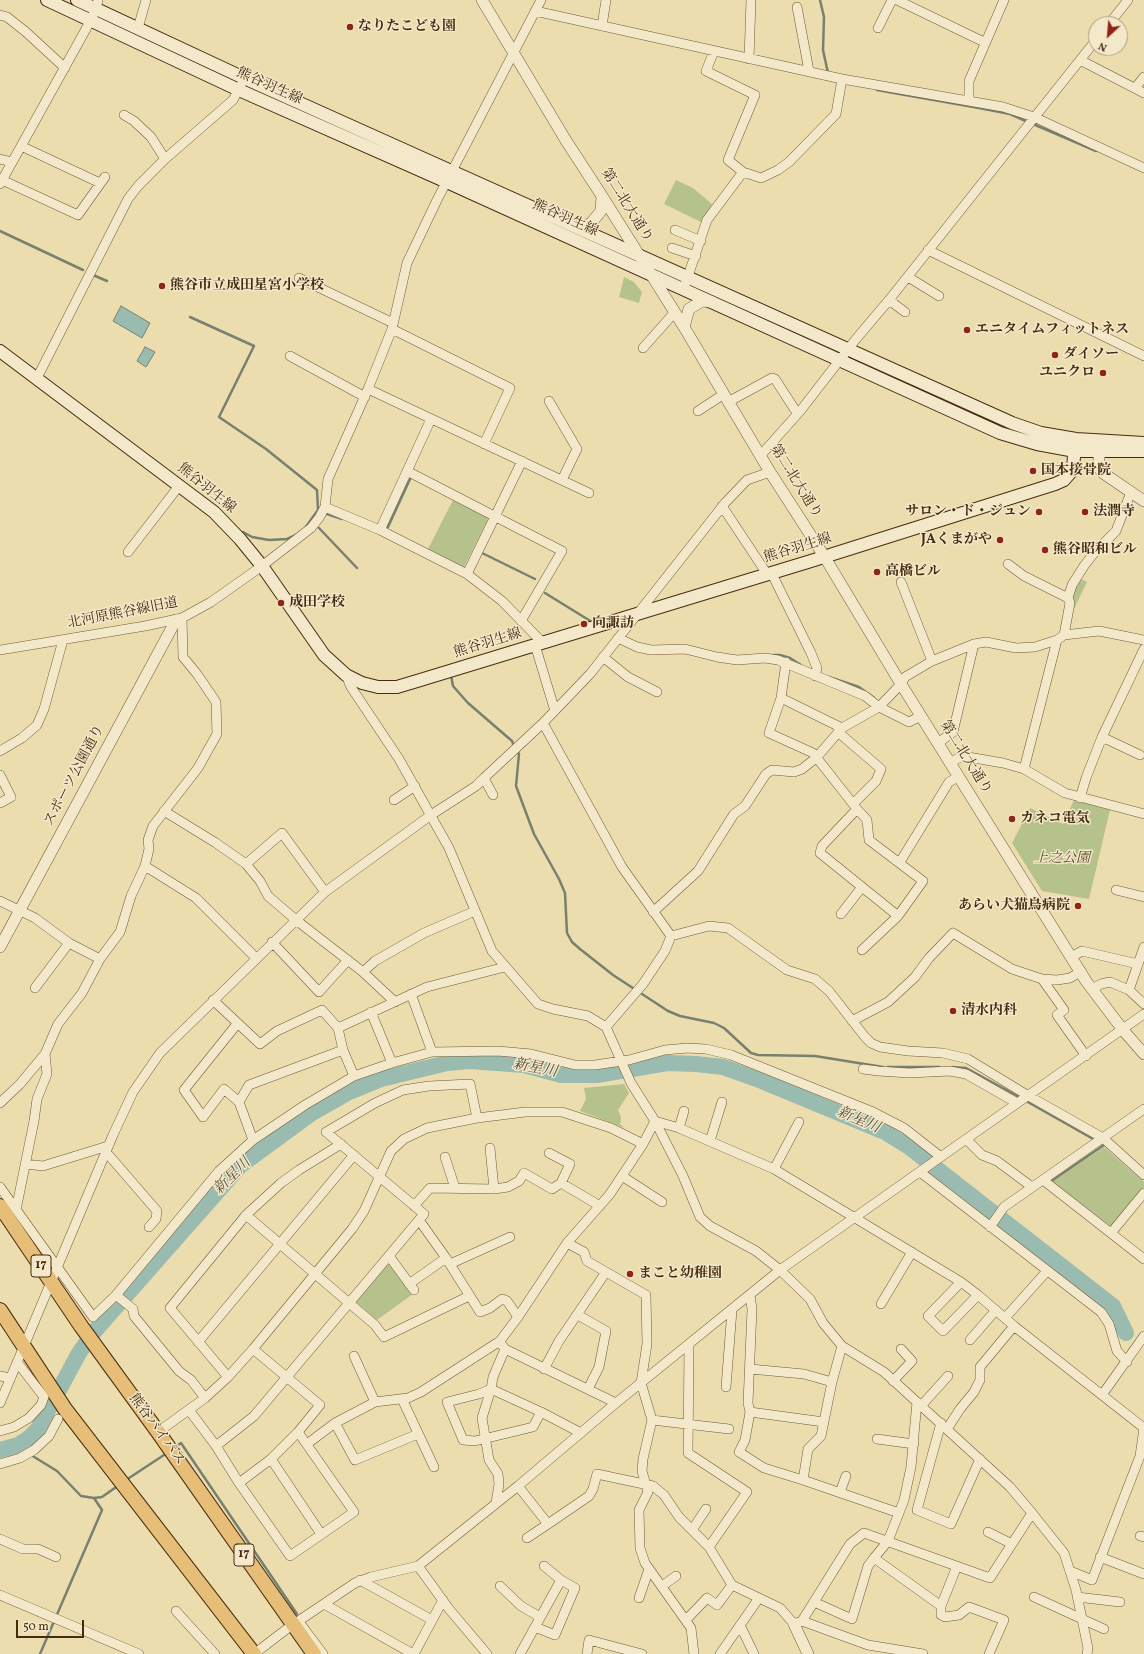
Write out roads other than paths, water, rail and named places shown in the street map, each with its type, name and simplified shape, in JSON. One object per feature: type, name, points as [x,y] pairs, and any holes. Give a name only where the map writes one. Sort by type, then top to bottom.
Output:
[{"type":"highway","name":"熊谷バイパス","points":[[0,1206],[81,1326],[296,1623],[314,1654]]},
{"type":"highway","points":[[0,1310],[50,1388],[61,1414],[122,1483],[254,1654]]},
{"type":"main road","name":"熊谷羽生線","points":[[47,0],[90,22],[239,90],[684,288],[1000,433],[1037,444],[1076,445],[1144,451]]},
{"type":"main road","name":"熊谷羽生線","points":[[77,0],[97,4],[138,28],[244,78],[1024,428],[1076,445]]},
{"type":"main road","name":"熊谷羽生線","points":[[0,351],[214,512],[262,566],[324,655],[346,675],[362,683],[378,686],[397,686],[445,673],[539,643],[636,615],[1064,480],[1074,466],[1076,445]]},
{"type":"main road","name":"熊谷羽生線","points":[[1099,447],[1144,443]]},
{"type":"street","points":[[138,28],[146,0]]},
{"type":"street","name":"第二北大通り","points":[[482,0],[565,139],[684,327],[770,472],[824,556],[958,777],[1080,972],[1123,1030],[1144,1054]]},
{"type":"street","points":[[541,0],[452,171],[407,263],[392,326],[367,393],[328,479],[325,507],[380,530],[467,574],[502,601],[539,643],[555,711]]},
{"type":"street","points":[[602,26],[606,0]]},
{"type":"street","points":[[749,58],[751,0]]},
{"type":"street","points":[[878,28],[892,0]]},
{"type":"street","points":[[897,0],[984,42]]},
{"type":"street","points":[[969,101],[969,81],[984,42],[1004,0]]},
{"type":"street","points":[[1115,16],[1128,0]]},
{"type":"street","points":[[21,146],[102,180],[78,215],[1,182],[12,162],[21,146],[65,68],[90,22],[97,4]]},
{"type":"street","points":[[797,7],[809,71]]},
{"type":"street","points":[[535,11],[714,52],[809,71],[840,81],[937,99],[969,101],[1003,107],[1031,121],[1107,154],[1144,168]]},
{"type":"street","points":[[0,15],[7,17],[26,32],[65,68]]},
{"type":"street","points":[[760,455],[769,448],[839,360],[890,300],[928,250],[1088,50]]},
{"type":"street","points":[[714,52],[706,71],[755,95],[728,160],[743,172],[761,178],[778,170],[789,162],[836,114],[840,81]]},
{"type":"street","points":[[1080,60],[1144,93]]},
{"type":"street","points":[[1135,88],[1144,77]]},
{"type":"street","points":[[37,378],[128,199],[138,186],[165,159],[233,100],[244,78]]},
{"type":"street","points":[[124,115],[134,121],[151,137],[165,159]]},
{"type":"street","points":[[0,159],[12,162]]},
{"type":"street","points":[[684,288],[689,277],[707,220],[743,172]]},
{"type":"street","points":[[577,227],[587,226],[601,211],[602,196]]},
{"type":"street","points":[[675,230],[701,241]]},
{"type":"street","points":[[672,248],[696,256]]},
{"type":"street","points":[[928,250],[1144,356]]},
{"type":"street","points":[[908,277],[939,296]]},
{"type":"street","points":[[300,278],[510,388],[484,444]]},
{"type":"street","points":[[890,300],[905,312]]},
{"type":"street","points":[[684,327],[688,311],[694,305],[702,301],[714,303]]},
{"type":"street","points":[[642,348],[674,313]]},
{"type":"street","points":[[290,356],[367,393],[431,419],[589,493]]},
{"type":"street","points":[[698,411],[772,378],[775,379],[797,414]]},
{"type":"street","points":[[549,401],[577,449],[562,480]]},
{"type":"street","points":[[380,530],[431,419]]},
{"type":"street","points":[[1099,447],[1099,468],[1103,473],[1144,501]]},
{"type":"street","points":[[467,574],[522,461]]},
{"type":"street","points":[[407,471],[562,551],[521,621]]},
{"type":"street","points":[[0,1403],[107,1149],[133,1092],[160,1053],[272,942],[325,892],[432,815],[476,786],[511,753],[555,711],[590,674],[722,506],[747,480],[770,472]]},
{"type":"street","points":[[128,552],[179,486]]},
{"type":"street","points":[[1024,769],[1061,638],[1070,603],[1068,598],[1072,585],[1084,566],[1116,531],[1130,492]]},
{"type":"street","points":[[722,506],[769,573],[811,653],[817,668],[815,676]]},
{"type":"street","name":"北河原熊谷線旧道","points":[[0,650],[179,619],[211,602],[262,566],[311,528],[325,507]]},
{"type":"street","points":[[1008,564],[1024,576],[1068,598]]},
{"type":"street","points":[[901,582],[932,661]]},
{"type":"street","points":[[0,1103],[20,1084],[45,1054],[58,1024],[82,993],[100,959],[120,932],[131,896],[145,866],[149,849],[148,840],[153,826],[198,768],[217,734],[216,702],[197,674],[183,657],[179,619]]},
{"type":"street","name":"スポーツ公園通り","points":[[0,947],[179,619]]},
{"type":"street","points":[[653,912],[698,871],[734,814],[745,806],[766,774],[772,770],[794,772],[802,769],[816,758],[840,730],[879,707],[901,684],[905,677],[932,661],[974,644],[986,642],[1016,648],[1035,648],[1061,638],[1099,631],[1144,640]]},
{"type":"street","points":[[618,638],[637,648],[650,650],[685,649],[717,657],[737,660],[765,658],[786,662],[815,676],[864,696],[879,707],[909,722],[921,716]]},
{"type":"street","points":[[0,751],[22,738],[37,724],[44,709],[63,640]]},
{"type":"street","points":[[938,743],[953,732],[974,644]]},
{"type":"street","points":[[1080,798],[1102,737],[1144,649]]},
{"type":"street","points":[[603,657],[628,677],[657,692]]},
{"type":"street","points":[[786,662],[781,698],[769,733],[813,753],[867,820],[869,840],[900,862],[923,881],[898,916],[862,950]]},
{"type":"street","points":[[346,675],[351,688],[399,759],[432,815],[449,848],[474,911],[492,951],[538,1004],[553,1009],[588,1016],[606,1027],[631,1083],[655,1121],[683,1176],[700,1217],[710,1226],[756,1251],[780,1270],[810,1299],[823,1323],[842,1346],[884,1372],[1010,1487],[1064,1554],[1077,1597],[1087,1654]]},
{"type":"street","points":[[781,698],[840,730],[881,769],[876,781],[822,846],[820,853],[898,916]]},
{"type":"street","points":[[542,723],[622,867],[671,936]]},
{"type":"street","points":[[1102,737],[1140,755]]},
{"type":"street","points":[[950,763],[962,756],[1004,763],[1024,769],[1065,793],[1144,814]]},
{"type":"street","points":[[0,775],[11,797],[0,803]]},
{"type":"street","points":[[900,862],[949,782],[958,777]]},
{"type":"street","points":[[484,778],[493,795]]},
{"type":"street","points":[[394,800],[414,786]]},
{"type":"street","points":[[164,811],[216,843],[246,864],[260,881],[268,896],[296,920],[363,972],[395,1002]]},
{"type":"street","points":[[246,864],[282,833],[325,892]]},
{"type":"street","points":[[145,866],[196,898],[256,958]]},
{"type":"street","points":[[841,914],[862,887]]},
{"type":"street","points":[[1116,890],[1144,896]]},
{"type":"street","points":[[0,901],[35,918],[69,943],[100,959]]},
{"type":"street","points":[[363,972],[375,960],[424,933],[474,911]]},
{"type":"street","points":[[671,936],[709,926],[728,928],[787,970],[815,979],[830,991],[852,1021],[871,1043],[880,1047],[908,1051],[943,1053],[968,1059],[1102,1139],[1144,1175]]},
{"type":"street","points":[[852,1021],[888,1002],[915,977],[929,958],[953,933],[1012,969],[1042,979],[1058,980],[1070,978],[1080,972]]},
{"type":"street","points":[[606,1027],[643,984],[665,951],[671,936]]},
{"type":"street","points":[[272,942],[319,992],[348,960]]},
{"type":"street","points":[[35,988],[69,943]]},
{"type":"street","points":[[1129,990],[1144,947]]},
{"type":"street","points":[[1071,957],[1082,951],[1138,964]]},
{"type":"street","points":[[338,1028],[427,987],[505,967]]},
{"type":"street","points":[[1042,979],[1064,1010],[1057,1016],[1086,1056]]},
{"type":"street","points":[[1092,989],[1101,984],[1110,982],[1129,990],[1144,1004]]},
{"type":"street","points":[[410,994],[432,1052]]},
{"type":"street","points":[[213,1000],[260,1044],[277,1031],[322,1010],[338,1028],[343,1050],[354,1076]]},
{"type":"street","points":[[371,1012],[392,1063]]},
{"type":"street","points":[[254,1654],[296,1623],[360,1580],[418,1566],[518,1486],[581,1432],[642,1384],[780,1270],[920,1171],[967,1140],[1026,1095],[1086,1056],[1144,1014]]},
{"type":"street","points":[[237,1024],[184,1090],[203,1117],[224,1089],[239,1102],[253,1140]]},
{"type":"street","points":[[0,1187],[93,1317],[116,1296],[219,1171],[253,1140],[305,1105],[354,1076],[392,1063],[432,1052],[498,1051],[531,1054],[575,1065],[596,1065],[629,1060],[665,1050],[687,1048],[706,1049],[731,1056],[873,1112],[904,1128],[941,1157]]},
{"type":"street","points":[[239,1102],[249,1085],[343,1050]]},
{"type":"street","points":[[16,1210],[37,1099],[47,1074],[45,1054]]},
{"type":"street","points":[[863,1069],[878,1072],[909,1073],[950,1071],[966,1074],[1017,1103]]},
{"type":"street","points":[[216,1446],[254,1416],[424,1214],[326,1132],[374,1103],[403,1090],[429,1086],[470,1084],[477,1118]]},
{"type":"street","points":[[710,1141],[722,1102]]},
{"type":"street","points":[[990,1226],[1003,1208],[1144,1109]]},
{"type":"street","points":[[679,1128],[684,1110]]},
{"type":"street","points":[[158,1432],[205,1398],[228,1378],[253,1349],[352,1229],[364,1211],[391,1151],[404,1139],[414,1133],[427,1128],[477,1118],[525,1112],[562,1112],[611,1128],[643,1144]]},
{"type":"street","points":[[655,1121],[679,1128],[774,1169],[961,1282],[1014,1326],[1144,1428],[1140,1456],[1092,1580],[1070,1571]]},
{"type":"street","points":[[496,1503],[499,1484],[498,1474],[488,1460],[482,1418],[502,1345],[518,1316],[566,1243],[610,1194],[643,1144],[655,1121]]},
{"type":"street","points":[[774,1169],[798,1122]]},
{"type":"street","points":[[967,1140],[982,1155],[996,1161],[1032,1187]]},
{"type":"street","points":[[228,1378],[170,1308],[246,1216],[281,1183],[341,1144]]},
{"type":"street","points":[[490,1148],[494,1189]]},
{"type":"street","points":[[25,1164],[43,1166],[107,1149]]},
{"type":"street","points":[[107,1149],[157,1211],[156,1219],[149,1227]]},
{"type":"street","points":[[414,1206],[430,1188],[494,1189],[508,1187],[519,1181],[524,1173],[552,1188],[561,1183],[570,1164],[549,1153]]},
{"type":"street","points":[[198,1342],[354,1155]]},
{"type":"street","points":[[445,1157],[455,1188]]},
{"type":"street","points":[[920,1171],[1101,1312],[1109,1324],[1117,1351],[1127,1362]]},
{"type":"street","points":[[622,1176],[662,1202]]},
{"type":"street","points":[[1043,1180],[1144,1259]]},
{"type":"street","points":[[561,1183],[600,1206]]},
{"type":"street","points":[[1111,1233],[1144,1193]]},
{"type":"street","points":[[246,1216],[350,1303],[375,1325],[384,1337],[469,1296]]},
{"type":"street","points":[[419,1220],[448,1261],[480,1312],[490,1308],[502,1299],[507,1301],[518,1316]]},
{"type":"street","points":[[389,1256],[412,1287],[448,1261],[510,1237]]},
{"type":"street","points":[[566,1243],[584,1252],[587,1261],[646,1295],[647,1344],[642,1384],[652,1420],[643,1459],[642,1471],[648,1492],[639,1510],[640,1548],[645,1563],[691,1628],[694,1654]]},
{"type":"street","points":[[881,1304],[912,1252]]},
{"type":"street","points":[[1005,1318],[1047,1271]]},
{"type":"street","points":[[544,1369],[559,1341],[606,1272]]},
{"type":"street","points":[[961,1282],[928,1316],[943,1331],[978,1295]]},
{"type":"street","points":[[750,1294],[752,1309],[748,1402],[750,1412],[745,1440],[740,1452],[764,1468],[840,1492],[899,1513]]},
{"type":"street","points":[[116,1296],[133,1309],[134,1316],[179,1371],[191,1380],[205,1398]]},
{"type":"street","points":[[726,1387],[732,1310]]},
{"type":"street","points":[[970,1340],[996,1310]]},
{"type":"street","points":[[578,1315],[606,1331],[599,1368],[588,1389]]},
{"type":"street","points":[[980,1460],[952,1524],[917,1510],[944,1426],[974,1392],[980,1380],[980,1367],[1014,1326]]},
{"type":"street","points":[[1102,1395],[1127,1362],[1144,1336]]},
{"type":"street","points":[[502,1345],[544,1369],[588,1389],[616,1404]]},
{"type":"street","points":[[307,1444],[335,1423],[375,1402],[408,1398],[502,1345]]},
{"type":"street","points":[[689,1345],[688,1453],[747,1492],[709,1547]]},
{"type":"street","points":[[803,1480],[808,1449],[821,1436],[832,1382],[842,1346]]},
{"type":"street","points":[[239,1483],[271,1459],[298,1432],[320,1405],[253,1349]]},
{"type":"street","points":[[894,1381],[912,1361],[900,1350]]},
{"type":"street","points":[[354,1356],[375,1402]]},
{"type":"street","points":[[0,1431],[14,1427],[29,1418],[41,1405],[44,1397],[17,1362]]},
{"type":"street","points":[[750,1369],[804,1374],[832,1382]]},
{"type":"street","points":[[0,1376],[10,1378]]},
{"type":"street","points":[[814,1602],[852,1619],[868,1566],[888,1541],[899,1513],[907,1487],[914,1444],[914,1430],[919,1404],[948,1376]]},
{"type":"street","points":[[541,1412],[533,1427],[475,1441],[463,1440],[447,1402],[479,1394],[491,1389],[541,1412],[581,1432]]},
{"type":"street","points":[[402,1399],[434,1467]]},
{"type":"street","points":[[189,1410],[216,1446],[239,1483],[290,1556],[354,1512],[298,1432]]},
{"type":"street","points":[[750,1412],[824,1422]]},
{"type":"street","points":[[0,1464],[23,1456],[34,1450],[49,1436],[61,1414]]},
{"type":"street","points":[[652,1420],[689,1423],[728,1429]]},
{"type":"street","points":[[335,1423],[355,1460],[418,1434]]},
{"type":"street","points":[[877,1439],[914,1444]]},
{"type":"street","points":[[271,1459],[321,1534]]},
{"type":"street","points":[[527,1538],[589,1496],[593,1489],[597,1474],[653,1486],[664,1495],[679,1517],[709,1547],[732,1585],[780,1608],[798,1622],[868,1645],[923,1654]]},
{"type":"street","points":[[840,1492],[846,1476]]},
{"type":"street","points":[[518,1486],[548,1524]]},
{"type":"street","points":[[692,1530],[706,1509]]},
{"type":"street","points":[[798,1622],[814,1602],[850,1544],[864,1533],[990,1578],[1032,1513]]},
{"type":"street","points":[[988,1532],[1012,1544]]},
{"type":"street","points":[[0,1539],[23,1549],[38,1549],[56,1557]]},
{"type":"street","points":[[1100,1557],[1144,1574]]},
{"type":"street","points":[[874,1558],[941,1606]]},
{"type":"street","points":[[418,1566],[443,1600],[487,1654]]},
{"type":"street","points":[[535,1627],[555,1635],[575,1588],[561,1580],[544,1566]]},
{"type":"street","points":[[957,1566],[941,1606],[941,1615],[945,1617],[959,1615],[969,1607],[1004,1620],[989,1654]]},
{"type":"street","points":[[639,1598],[649,1569]]},
{"type":"street","points":[[662,1586],[676,1576]]},
{"type":"street","points":[[360,1580],[432,1620]]},
{"type":"street","points":[[520,1654],[561,1580]]},
{"type":"street","points":[[686,1620],[707,1598],[717,1605],[732,1585]]},
{"type":"street","points":[[500,1586],[521,1606],[540,1617]]},
{"type":"street","points":[[0,1595],[139,1654]]},
{"type":"street","points":[[1034,1597],[1104,1629]]},
{"type":"street","points":[[1077,1597],[1120,1602]]},
{"type":"street","points":[[720,1654],[759,1598]]},
{"type":"street","points":[[324,1604],[414,1654],[443,1600]]},
{"type":"street","points":[[176,1611],[215,1654]]},
{"type":"street","points":[[798,1622],[808,1654]]},
{"type":"street","points":[[296,1623],[323,1654]]},
{"type":"street","points":[[740,1625],[754,1654]]},
{"type":"street","points":[[587,1654],[589,1640],[642,1654]]},
{"type":"water","points":[[121,306],[150,323],[142,338],[113,321]]},
{"type":"water","points":[[145,347],[155,352],[146,367],[137,361]]},
{"type":"waterway","points":[[820,0],[824,17],[823,50],[828,73]]},
{"type":"waterway","points":[[877,90],[1010,114],[1028,122]]},
{"type":"waterway","points":[[1033,124],[1096,151]]},
{"type":"waterway","points":[[0,231],[83,270]]},
{"type":"waterway","points":[[93,275],[107,281]]},
{"type":"waterway","points":[[190,317],[254,346],[219,417],[266,449],[317,490],[318,510],[305,528]]},
{"type":"waterway","points":[[388,527],[410,479]]},
{"type":"waterway","points":[[327,514],[342,519]]},
{"type":"waterway","points":[[319,528],[357,568]]},
{"type":"waterway","points":[[243,532],[252,537],[269,540],[287,539],[296,535]]},
{"type":"waterway","points":[[480,552],[535,579]]},
{"type":"waterway","points":[[545,593],[592,622]]},
{"type":"waterway","points":[[773,655],[780,655],[790,658],[801,665]]},
{"type":"waterway","points":[[451,675],[453,686],[468,703],[512,741],[514,746]]},
{"type":"waterway","points":[[829,677],[859,687],[874,698]]},
{"type":"waterway","points":[[517,750],[519,754],[516,786],[534,834],[559,879],[565,893],[567,933],[572,942],[580,949],[613,975],[668,1011],[680,1016],[714,1023],[724,1028],[751,1053],[758,1055],[815,1056],[883,1067]]},
{"type":"waterway","name":"新星川","points":[[0,1450],[18,1445],[29,1438],[38,1429],[79,1353],[93,1333],[241,1165],[312,1113],[349,1092],[381,1079],[447,1063],[469,1061],[524,1065],[561,1075],[597,1075],[667,1063],[696,1064],[723,1067],[762,1081],[885,1132],[909,1147],[1113,1306],[1126,1333]]},
{"type":"waterway","points":[[888,1067],[939,1067]]},
{"type":"waterway","points":[[952,1067],[966,1068],[1021,1098]]},
{"type":"waterway","points":[[1026,1101],[1095,1140]]},
{"type":"waterway","points":[[1053,1180],[1104,1145]]},
{"type":"waterway","points":[[174,1448],[181,1443],[297,1614]]},
{"type":"waterway","points":[[18,1445],[27,1452]]},
{"type":"waterway","points":[[126,1480],[167,1453]]},
{"type":"waterway","points":[[31,1455],[57,1471],[81,1496],[94,1498],[102,1497],[119,1485]]},
{"type":"waterway","points":[[40,1654],[102,1510],[94,1498]]},
{"type":"place","name":"なりたこども園","points":[[350,27]]},
{"type":"place","name":"熊谷市立成田星宮小学校","points":[[162,286]]},
{"type":"place","name":"エニタイムフィットネス","points":[[967,330]]},
{"type":"place","name":"ダイソー","points":[[1055,355]]},
{"type":"place","name":"ユニクロ","points":[[1103,373]]},
{"type":"place","name":"国本接骨院","points":[[1033,471]]},
{"type":"place","name":"サロン・ド・ジュン","points":[[1039,512]]},
{"type":"place","name":"法潤寺","points":[[1085,512]]},
{"type":"place","name":"JAくまがや","points":[[1000,540]]},
{"type":"place","name":"熊谷昭和ビル","points":[[1045,550]]},
{"type":"place","name":"高橋ビル","points":[[877,572]]},
{"type":"place","name":"成田学校","points":[[281,603]]},
{"type":"place","name":"向諏訪","points":[[584,624]]},
{"type":"place","name":"カネコ電気","points":[[1012,819]]},
{"type":"place","name":"あらい犬猫鳥病院","points":[[1078,906]]},
{"type":"place","name":"清水内科","points":[[953,1011]]},
{"type":"place","name":"まこと幼稚園","points":[[630,1274]]},
{"type":"park label","name":"上之公園","points":[[1062,859]]}]
